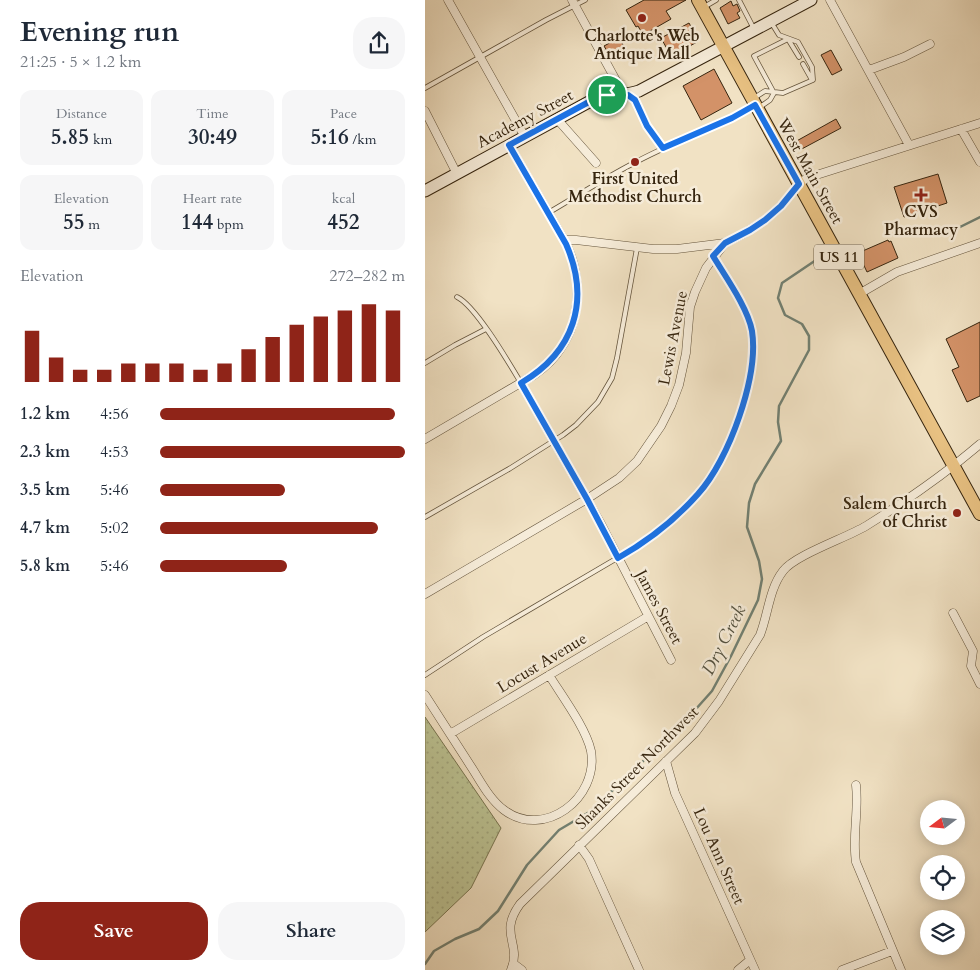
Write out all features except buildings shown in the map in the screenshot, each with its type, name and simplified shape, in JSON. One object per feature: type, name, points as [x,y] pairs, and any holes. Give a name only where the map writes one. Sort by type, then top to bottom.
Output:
[{"type":"main road","name":"West Main Street","points":[[700,4],[980,514]]},
{"type":"street","points":[[448,0],[525,137]]},
{"type":"street","name":"Academy Street","points":[[425,191],[598,97],[615,94],[628,95],[639,92],[811,0]]},
{"type":"street","points":[[829,0],[909,145]]},
{"type":"street","points":[[573,3],[619,86],[628,95]]},
{"type":"street","points":[[869,70],[904,57],[930,44]]},
{"type":"street","points":[[425,112],[457,174]]},
{"type":"street","points":[[557,120],[595,163]]},
{"type":"street","points":[[799,184],[807,178],[980,123]]},
{"type":"street","points":[[961,129],[980,162]]},
{"type":"street","points":[[425,439],[539,371],[554,358],[573,324],[576,281],[571,255],[509,145]]},
{"type":"street","name":"Lewis Avenue","points":[[425,594],[587,499],[629,470],[647,449],[671,406],[683,371],[688,322],[693,300],[701,278],[713,256],[725,243],[765,220],[781,206],[799,184]]},
{"type":"street","points":[[564,240],[637,248],[677,249],[725,243]]},
{"type":"street","points":[[859,294],[897,272],[980,243]]},
{"type":"street","name":"James Street","points":[[521,383],[587,499],[671,660]]},
{"type":"street","name":"Shanks Street Northwest","points":[[513,967],[515,957],[509,928],[514,913],[579,845],[695,733],[711,713],[760,635],[766,622],[774,588],[783,570],[796,560],[866,526],[953,466],[980,444]]},
{"type":"street","points":[[953,613],[973,650],[971,666],[980,684]]},
{"type":"street","name":"Locust Avenue","points":[[450,734],[647,617]]},
{"type":"street","points":[[425,695],[491,797],[505,811],[533,820],[545,819],[571,806],[583,791],[590,772],[591,756],[582,728],[549,675]]},
{"type":"street","name":"Lou Ann Street","points":[[666,761],[675,793],[755,970]]},
{"type":"street","points":[[856,785],[855,862],[901,970]]},
{"type":"street","points":[[579,845],[589,859],[639,970]]},
{"type":"street","points":[[842,970],[893,951]]},
{"type":"street","points":[[738,970],[750,960]]},
{"type":"street","points":[[513,967],[522,970]]},
{"type":"lane","points":[[425,88],[573,3],[585,0]]},
{"type":"lane","points":[[700,4],[716,0]]},
{"type":"lane","points":[[739,0],[755,30]]},
{"type":"lane","points":[[771,21],[779,35],[798,42],[813,67],[812,80]]},
{"type":"lane","points":[[789,39],[799,57]]},
{"type":"lane","points":[[774,93],[754,56],[789,39]]},
{"type":"lane","points":[[803,64],[812,80]]},
{"type":"lane","points":[[755,104],[765,91],[783,93],[812,80]]},
{"type":"lane","points":[[548,212],[633,163],[723,122],[755,104],[770,100],[774,93]]},
{"type":"lane","points":[[628,95],[635,100],[647,126],[663,148]]},
{"type":"lane","points":[[425,517],[509,469],[553,441],[576,425],[598,402],[612,378],[637,248]]},
{"type":"lane","points":[[425,675],[491,633],[618,558],[663,528],[703,489],[731,438],[746,398],[753,344],[750,324],[744,310],[713,256]]},
{"type":"lane","points":[[457,297],[467,303],[502,351],[521,383]]},
{"type":"lane","points":[[425,363],[455,344],[486,329]]},
{"type":"green space","points":[[425,717],[501,828],[471,888],[425,932]]},
{"type":"waterway","name":"Dry Creek","points":[[891,235],[956,229],[980,217]]},
{"type":"waterway","name":"Dry Creek","points":[[425,964],[434,951],[455,939],[479,929],[498,911],[527,865],[559,830],[591,811],[687,719],[712,691],[758,600],[762,579],[759,561],[747,527],[749,503],[755,484],[781,441],[778,422],[779,406],[809,350],[809,336],[802,324],[785,315],[778,298],[782,283],[825,254]]},
{"type":"place","name":"Charlotte's Web Antique Mall","points":[[642,18]]},
{"type":"place","name":"First United Methodist Church","points":[[635,162]]},
{"type":"place","name":"CVS Pharmacy","points":[[921,195]]},
{"type":"place","name":"Salem Church of Christ","points":[[957,513]]},
{"type":"route","points":[[607,95],[628,95],[635,100],[647,126],[663,148],[715,126],[755,105],[799,184],[789,198],[765,220],[725,243],[713,256],[744,310],[752,331],[751,369],[746,398],[731,438],[707,484],[699,494],[678,515],[648,540],[618,558],[601,524],[521,383],[544,367],[562,348],[573,324],[577,294],[574,266],[566,244],[509,145],[598,97],[607,95]]}]
